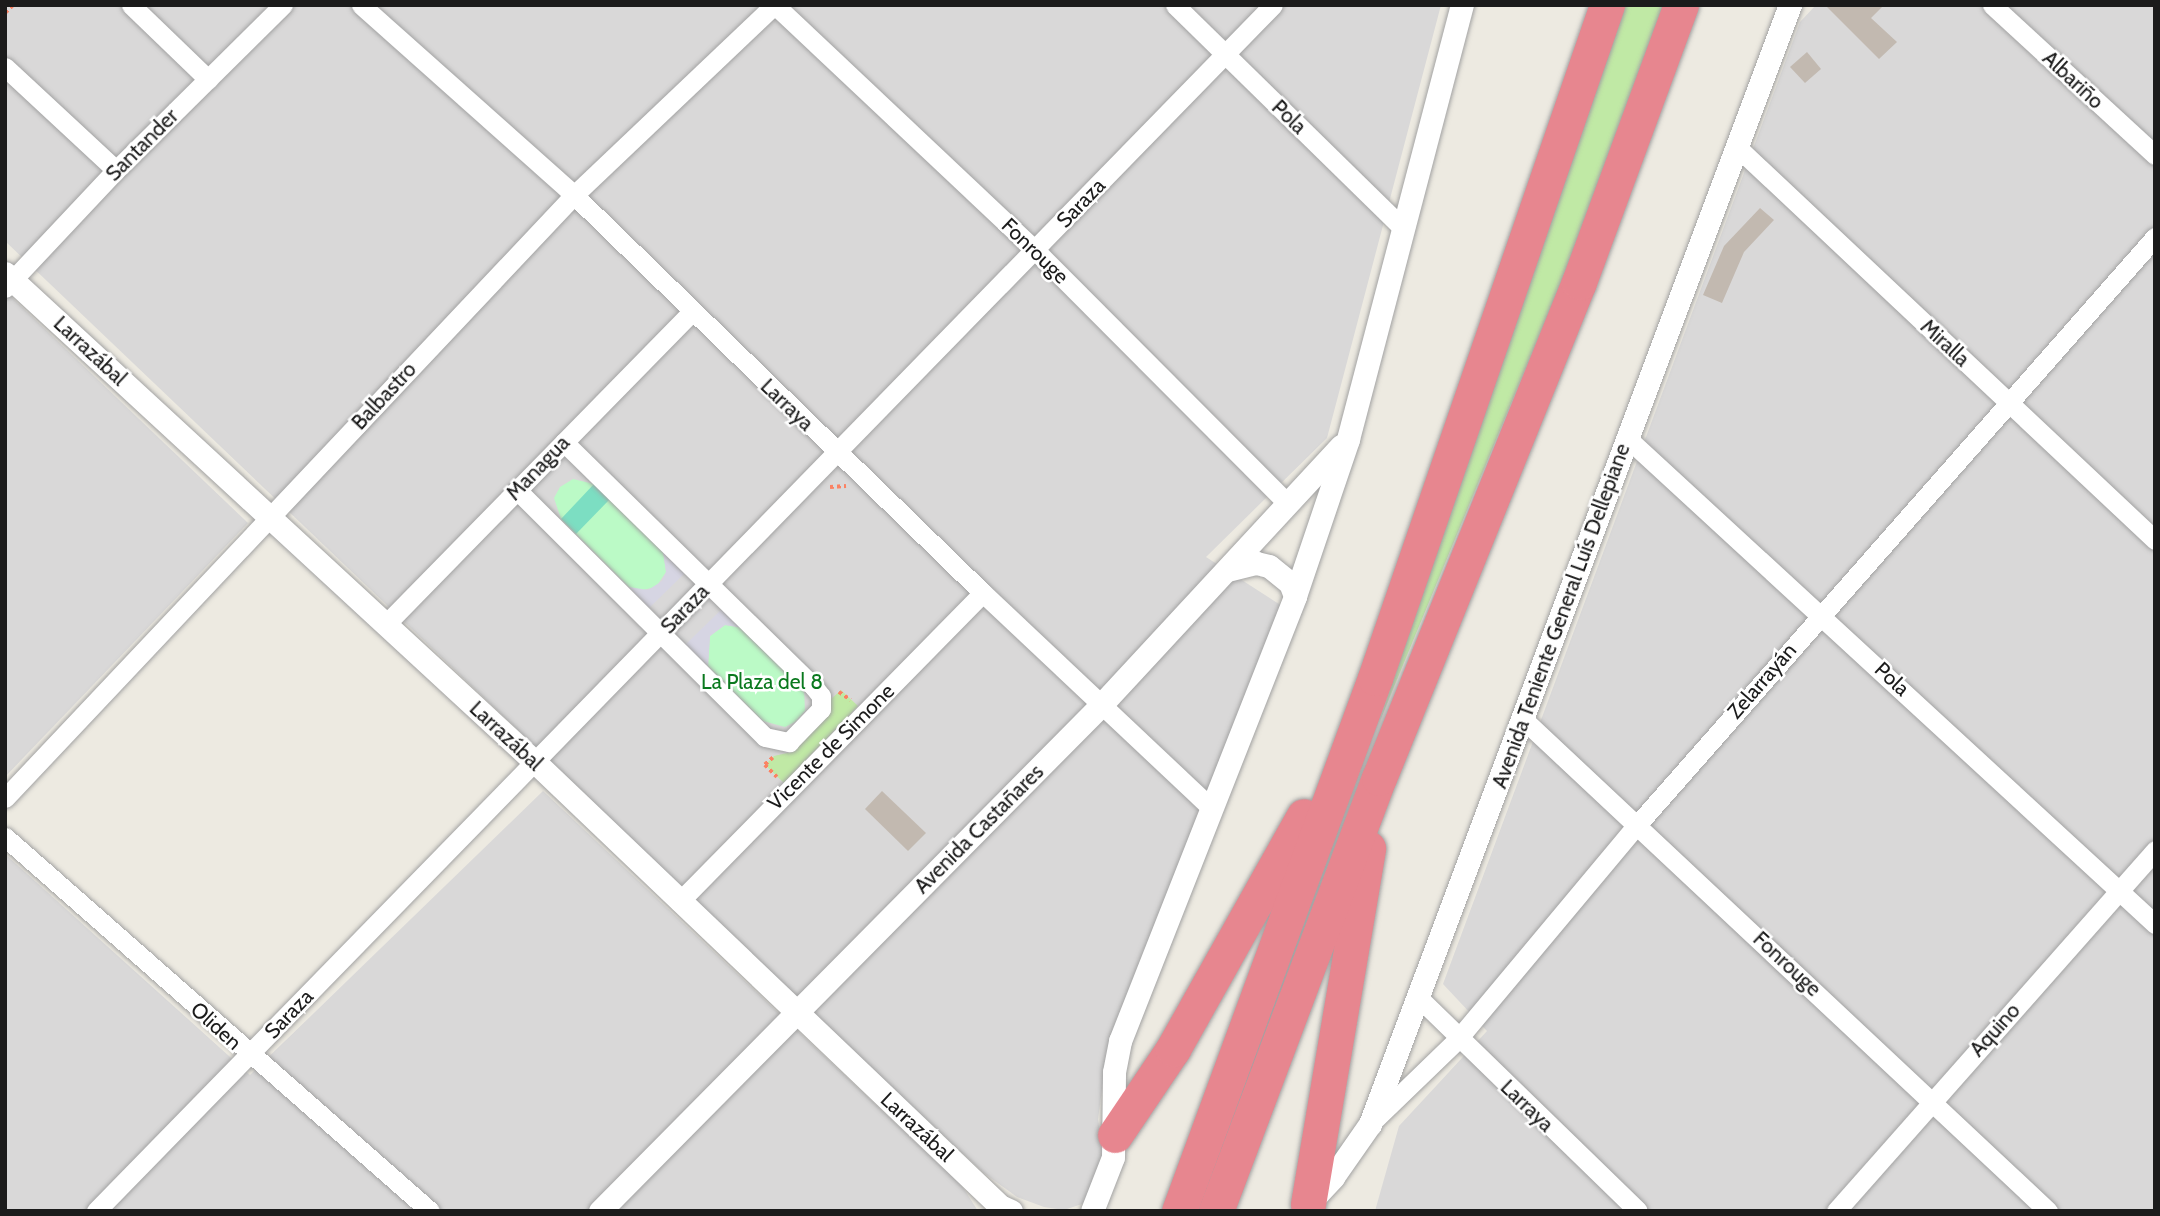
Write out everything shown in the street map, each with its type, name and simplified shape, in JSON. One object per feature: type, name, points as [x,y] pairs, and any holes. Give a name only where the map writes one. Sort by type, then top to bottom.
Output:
[{"type":"highway","points":[[1179,1211],[1375,678],[1607,5]]},
{"type":"highway","points":[[1221,1196],[1379,778],[1579,282],[1681,5]]},
{"type":"highway","points":[[1115,1135],[1173,1049],[1274,874],[1375,678]]},
{"type":"highway","points":[[1307,1207],[1379,778]]},
{"type":"street","points":[[131,5],[208,79]]},
{"type":"street","name":"Santander","points":[[8,281],[283,5]]},
{"type":"street","name":"Larraya","points":[[361,5],[575,195],[837,453],[1211,808]]},
{"type":"street","name":"Balbastro","points":[[5,798],[575,195],[774,5]]},
{"type":"street","name":"Fonrouge","points":[[774,5],[1035,250],[1288,504]]},
{"type":"street","name":"Pola","points":[[1175,5],[1403,228]]},
{"type":"street","name":"Saraza","points":[[96,1211],[1273,5]]},
{"type":"street","points":[[1092,1211],[1109,1175],[1115,1135],[1114,1072],[1120,1041],[1295,596],[1348,439],[1462,5]]},
{"type":"street","name":"Albariño","points":[[1992,5],[2155,155]]},
{"type":"street","name":"Avenida Teniente General Luís Dellepiane","points":[[1307,1207],[1333,1177],[1370,1124],[1524,720],[1626,436],[1790,6]]},
{"type":"street","points":[[5,67],[116,170]]},
{"type":"street","name":"Miralla","points":[[1736,146],[2155,540]]},
{"type":"street","name":"Zelarrayán","points":[[1370,1124],[1457,1040],[1637,825],[1821,613],[2155,237]]},
{"type":"street","name":"Larrazábal","points":[[8,281],[270,517],[535,762],[679,902],[1005,1209]]},
{"type":"street","name":"Managua","points":[[386,625],[691,312]]},
{"type":"street","name":"Pola","points":[[1626,436],[1821,613],[2155,924]]},
{"type":"street","name":"Avenida Castañares","points":[[600,1211],[1101,705],[1348,439]]},
{"type":"street","points":[[564,442],[709,584]]},
{"type":"street","points":[[517,490],[662,633],[765,742]]},
{"type":"street","points":[[1227,570],[1256,563],[1269,566],[1290,583],[1295,596]]},
{"type":"street","name":"Vicente de Simone","points":[[709,584],[821,696],[821,709],[789,742],[765,742]]},
{"type":"street","name":"Vicente de Simone","points":[[679,902],[983,593]]},
{"type":"street","name":"Fonrouge","points":[[1524,720],[1933,1098],[2048,1211]]},
{"type":"street","name":"Oliden","points":[[5,837],[248,1056],[430,1211]]},
{"type":"street","name":"Aquino","points":[[1836,1211],[1933,1098],[2155,850]]},
{"type":"street","name":"Larraya","points":[[1419,998],[1457,1040],[1638,1211]]},
{"type":"path","points":[[5,13],[13,5]]},
{"type":"path","points":[[826,489],[850,487]]},
{"type":"path","points":[[841,690],[858,706]]},
{"type":"path","points":[[765,742],[776,756],[765,765],[784,783]]},
{"type":"shaded area","points":[[5,5],[1441,5],[1327,438],[1206,557],[1282,606],[1106,1061],[1098,1119],[1105,1165],[1096,1190],[1082,1204],[1064,1210],[1044,1207],[1017,1197],[984,1173],[692,903],[564,774],[5,241]]},
{"type":"shaded area","points":[[1816,5],[2155,5],[2155,1211],[1375,1211],[1399,1126],[1487,1031],[1443,984],[1800,22]]},
{"type":"shaded area","points":[[5,291],[248,523],[5,777]]},
{"type":"shaded area","points":[[663,551],[685,573],[649,608],[629,587],[648,590],[662,581],[666,572]]},
{"type":"shaded area","points":[[722,609],[744,628],[725,625],[710,636],[708,666],[685,645]]},
{"type":"shaded area","points":[[543,791],[962,1186],[978,1211],[5,1211],[5,854],[250,1075]]},
{"type":"green space","points":[[1619,5],[1665,5],[1573,254],[1379,723]]},
{"type":"green space","points":[[573,479],[594,484],[663,551],[666,572],[656,587],[638,591],[629,587],[561,519],[554,498],[560,487]]},
{"type":"green space","points":[[594,484],[610,499],[576,534],[561,519]]},
{"type":"green space","name":"La Plaza del 8","points":[[725,625],[744,628],[804,688],[805,711],[795,722],[785,727],[763,721],[708,666],[710,636]]},
{"type":"green space","points":[[841,690],[858,706],[784,783],[765,765],[774,756],[791,752],[827,715],[830,700]]},
{"type":"building","points":[[1825,5],[1884,5],[1871,18],[1897,42],[1879,59]]},
{"type":"building","points":[[1807,52],[1821,69],[1805,83],[1790,67]]},
{"type":"building","points":[[1760,208],[1774,220],[1744,252],[1722,303],[1703,295],[1724,246]]},
{"type":"building","points":[[882,791],[926,833],[908,851],[865,809]]}]
